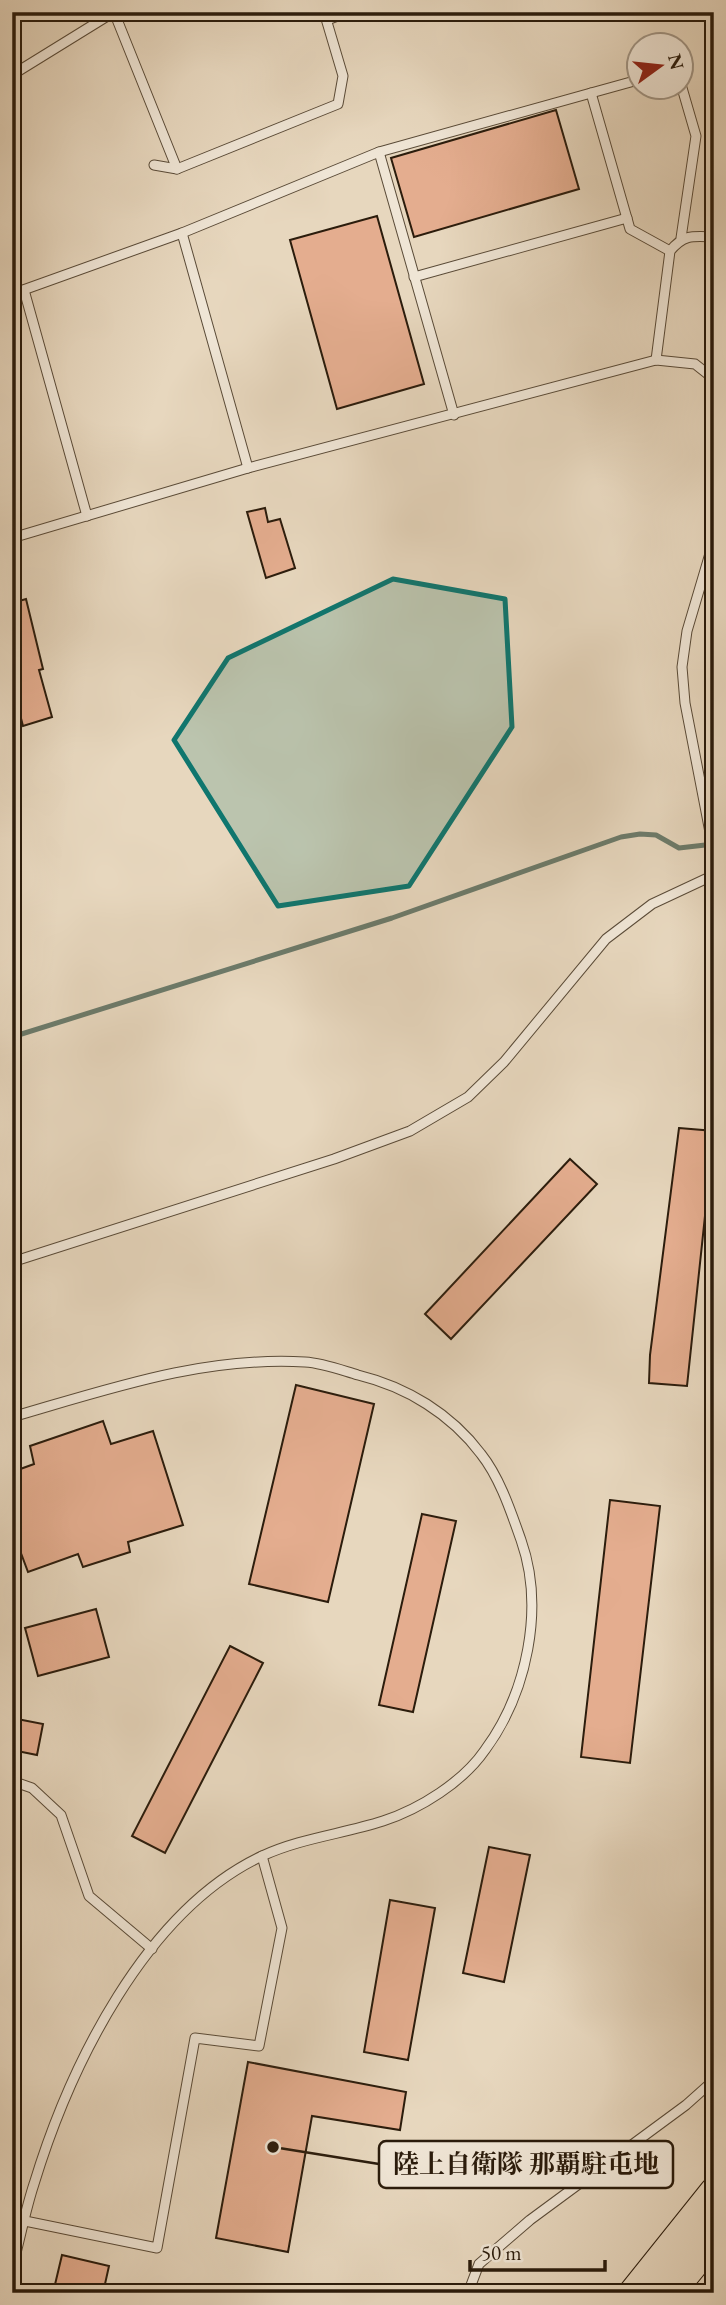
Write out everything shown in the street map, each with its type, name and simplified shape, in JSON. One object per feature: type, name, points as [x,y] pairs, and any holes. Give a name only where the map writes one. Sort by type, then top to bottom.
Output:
[{"type":"highway","points":[[634,2293],[714,2193]]},
{"type":"highway","points":[[669,2293],[714,2238]]},
{"type":"lane","points":[[12,75],[114,12],[177,169]]},
{"type":"lane","points":[[154,165],[177,169],[338,104],[343,76],[326,16],[348,12]]},
{"type":"lane","points":[[12,294],[182,233],[379,152],[624,84]]},
{"type":"lane","points":[[591,93],[629,229],[670,251]]},
{"type":"lane","points":[[656,360],[670,251],[681,238],[696,136],[687,102]]},
{"type":"lane","points":[[379,152],[454,415]]},
{"type":"lane","points":[[414,277],[627,218]]},
{"type":"lane","points":[[182,233],[248,468]]},
{"type":"lane","points":[[681,238],[696,234],[714,237]]},
{"type":"lane","points":[[24,290],[87,516]]},
{"type":"lane","points":[[12,538],[248,468],[656,360],[695,364],[714,379]]},
{"type":"lane","points":[[714,540],[687,631],[682,667],[685,703],[714,853]]},
{"type":"lane","points":[[12,1262],[334,1159],[410,1131],[467,1097],[504,1062],[606,939],[652,904],[714,875]]},
{"type":"lane","points":[[12,1417],[160,1374],[226,1362],[309,1362],[383,1381],[439,1409],[482,1455],[509,1506],[524,1548],[530,1631],[523,1675],[509,1711],[484,1753],[444,1790],[386,1821],[313,1838],[262,1856],[207,1889],[138,1966],[83,2058],[34,2184],[12,2268]]},
{"type":"lane","points":[[12,1782],[32,1788],[61,1815],[89,1896],[152,1949]]},
{"type":"lane","points":[[25,2221],[157,2248],[195,2038],[259,2046],[282,1928],[262,1856]]},
{"type":"lane","points":[[468,2293],[479,2264],[489,2255],[530,2220],[686,2105],[714,2080]]},
{"type":"highlighted area","points":[[393,579],[505,599],[512,727],[409,886],[278,906],[174,740],[228,658]]},
{"type":"building","points":[[556,110],[579,189],[414,237],[391,158]]},
{"type":"building","points":[[377,216],[424,384],[337,409],[290,240]]},
{"type":"building","points":[[265,508],[268,522],[280,519],[295,568],[266,578],[247,512]]},
{"type":"building","points":[[26,599],[43,669],[39,670],[52,717],[23,726],[12,684],[12,603]]},
{"type":"building","points":[[679,1128],[714,1131],[687,1386],[649,1383],[650,1355]]},
{"type":"building","points":[[570,1159],[597,1184],[451,1339],[425,1314]]},
{"type":"building","points":[[296,1385],[374,1404],[328,1602],[249,1584]]},
{"type":"building","points":[[103,1421],[111,1444],[153,1431],[183,1525],[128,1542],[130,1552],[83,1567],[78,1554],[28,1572],[12,1529],[12,1472],[34,1464],[30,1446]]},
{"type":"building","points":[[610,1500],[660,1506],[630,1763],[581,1757]]},
{"type":"building","points":[[422,1514],[456,1521],[413,1712],[379,1705]]},
{"type":"building","points":[[96,1609],[109,1657],[38,1676],[25,1628]]},
{"type":"building","points":[[230,1646],[263,1663],[165,1853],[132,1836]]},
{"type":"building","points":[[12,1718],[43,1724],[37,1755],[12,1750]]},
{"type":"building","points":[[489,1847],[530,1855],[504,1982],[463,1973]]},
{"type":"building","points":[[390,1900],[435,1908],[408,2060],[364,2052]]},
{"type":"building","points":[[248,2062],[406,2092],[400,2130],[312,2116],[288,2252],[216,2238]]},
{"type":"building","points":[[62,2255],[109,2266],[103,2293],[53,2293]]},
{"type":"waterway","points":[[12,1037],[392,918],[621,837],[656,835],[679,848],[714,844]]},
{"type":"place","name":"陸上自衛隊 那覇駐屯地","points":[[273,2147]]}]
